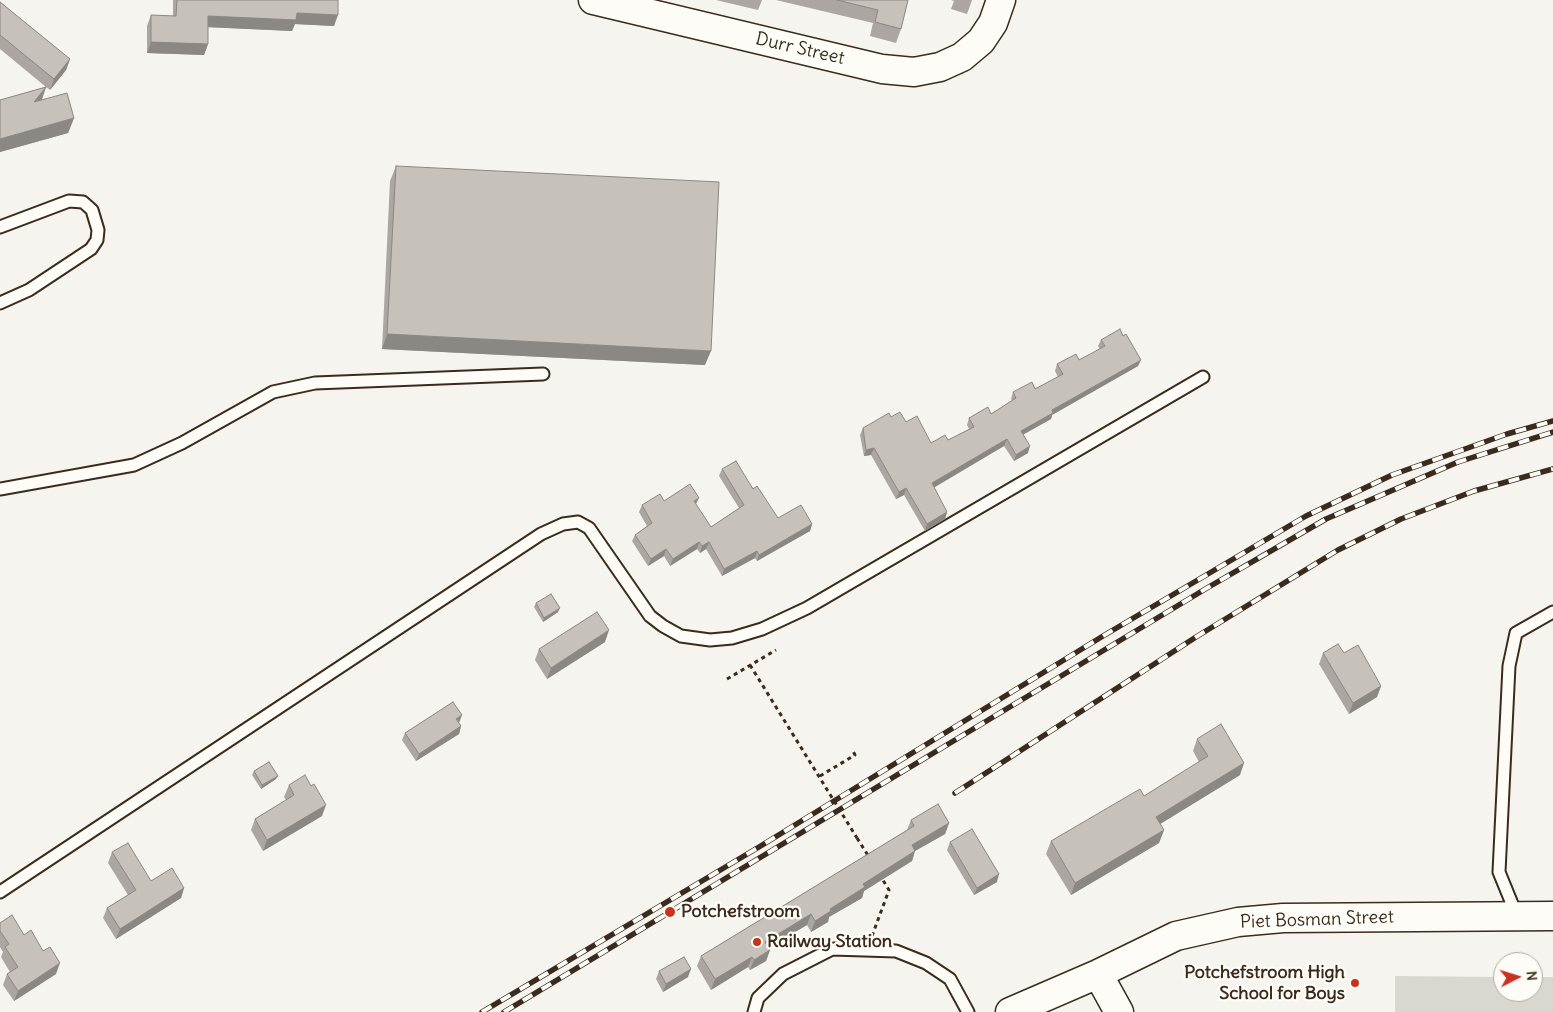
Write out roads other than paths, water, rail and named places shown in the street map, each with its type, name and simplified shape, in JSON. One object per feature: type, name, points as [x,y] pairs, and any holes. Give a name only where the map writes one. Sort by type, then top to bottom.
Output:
[{"type":"street","name":"Durr Street","points":[[593,0],[882,69],[914,72],[940,67],[962,57],[980,41],[997,12]]},
{"type":"street","name":"Piet Bosman Street","points":[[1010,1012],[1098,974],[1176,936],[1238,922],[1283,918],[1553,916]]},
{"type":"street","points":[[1098,974],[1119,1012]]},
{"type":"lane","points":[[0,227],[69,201],[84,202],[92,210],[98,230],[97,240],[91,249],[29,290],[0,303]]},
{"type":"lane","points":[[0,489],[134,465],[182,443],[273,392],[315,383],[543,374]]},
{"type":"lane","points":[[0,892],[541,534],[563,524],[578,522],[589,528],[650,616],[663,626],[681,636],[710,640],[732,638],[762,629],[807,608],[1204,377]]},
{"type":"lane","points":[[1517,916],[1499,872],[1509,666],[1516,633],[1553,612]]},
{"type":"lane","points":[[754,1012],[758,998],[783,974],[832,948],[896,951],[926,963],[950,979],[968,1012]]},
{"type":"railway","points":[[482,1012],[759,847],[1103,636],[1306,516],[1392,475],[1507,434],[1553,421]]},
{"type":"railway","points":[[504,1012],[1207,588],[1326,519],[1458,462],[1553,432]]},
{"type":"railway","points":[[955,793],[1196,637],[1338,550],[1401,519],[1474,491],[1553,469]]},
{"type":"place","name":"Potchefstroom","points":[[670,912]]},
{"type":"place","name":"Railway Station","points":[[757,942]]},
{"type":"place","name":"Potchefstroom High School for Boys","points":[[1355,983]]}]
